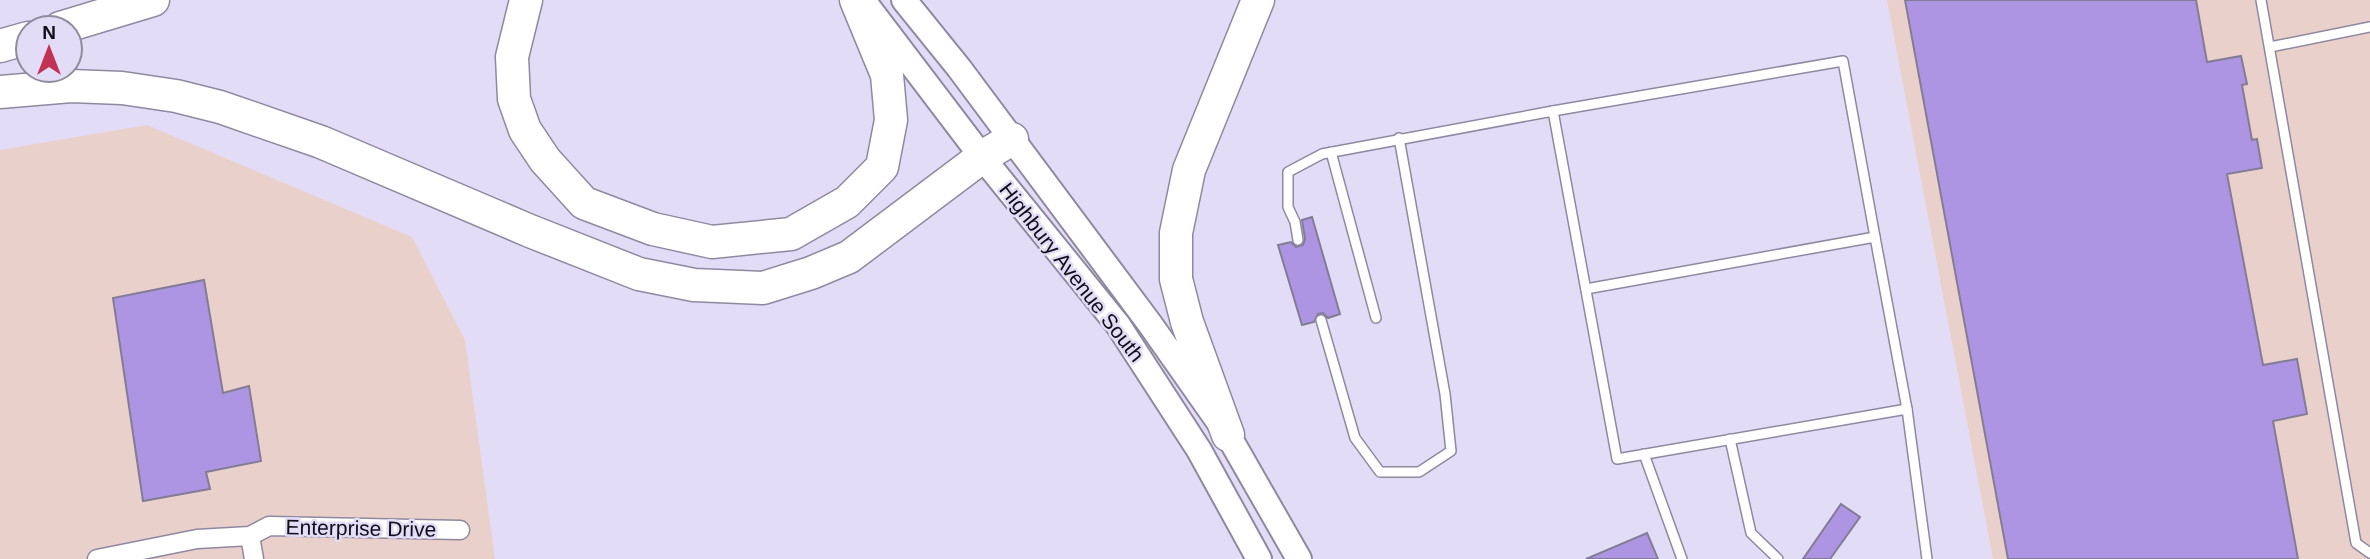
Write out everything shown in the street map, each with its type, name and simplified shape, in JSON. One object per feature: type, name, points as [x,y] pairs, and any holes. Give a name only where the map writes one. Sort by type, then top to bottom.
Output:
[{"type":"highway","points":[[84,21],[153,0]]},
{"type":"highway","points":[[526,0],[512,57],[514,99],[525,130],[545,160],[584,203],[653,229],[712,242],[791,234],[847,202],[881,167],[891,120],[887,75],[856,0]]},
{"type":"highway","points":[[1228,435],[1184,311],[1176,279],[1176,233],[1189,170],[1258,0]]},
{"type":"highway","points":[[0,92],[71,86],[122,88],[176,96],[220,107],[321,142],[639,274],[694,285],[763,288],[811,273],[849,257],[982,157],[1012,139]]},
{"type":"main road","name":"Highbury Avenue South","points":[[862,0],[982,157],[1118,326],[1199,450],[1259,559]]},
{"type":"main road","name":"Highbury Avenue South","points":[[904,0],[1150,324],[1228,435],[1299,559]]},
{"type":"street","name":"Enterprise Drive","points":[[97,559],[197,539],[250,536],[269,526],[460,530]]},
{"type":"street","points":[[250,536],[254,559]]},
{"type":"lane","points":[[2262,0],[2356,543],[2370,553]]},
{"type":"lane","points":[[2270,47],[2370,27]]},
{"type":"lane","points":[[1297,240],[1295,222],[1288,207],[1288,172],[1322,154],[1399,138],[1843,61],[1907,409],[1927,559]]},
{"type":"lane","points":[[1553,111],[1617,459],[1907,409]]},
{"type":"lane","points":[[1321,320],[1355,438],[1380,472],[1419,472],[1451,450],[1445,394],[1399,138]]},
{"type":"lane","points":[[1331,152],[1376,318]]},
{"type":"lane","points":[[1586,289],[1875,237]]},
{"type":"lane","points":[[1730,439],[1751,533],[1778,559]]},
{"type":"lane","points":[[1644,454],[1682,559]]},
{"type":"shaded area","points":[[1887,0],[2370,0],[2370,559],[1993,559]]},
{"type":"shaded area","points":[[147,125],[412,237],[465,340],[495,559],[0,559],[0,150]]},
{"type":"building","points":[[1905,0],[2196,0],[2207,62],[2241,56],[2247,84],[2242,85],[2252,140],[2257,139],[2262,168],[2227,174],[2263,365],[2297,359],[2307,414],[2273,421],[2298,559],[2008,559]]},
{"type":"building","points":[[1312,217],[1340,314],[1328,318],[1323,313],[1318,314],[1314,322],[1302,325],[1278,245],[1291,242],[1296,247],[1303,245],[1305,239],[1302,220]]},
{"type":"building","points":[[204,280],[223,393],[249,386],[261,461],[206,472],[210,489],[143,501],[113,298]]},
{"type":"building","points":[[1841,504],[1860,517],[1830,559],[1803,559]]},
{"type":"building","points":[[1647,533],[1658,559],[1586,559]]}]
